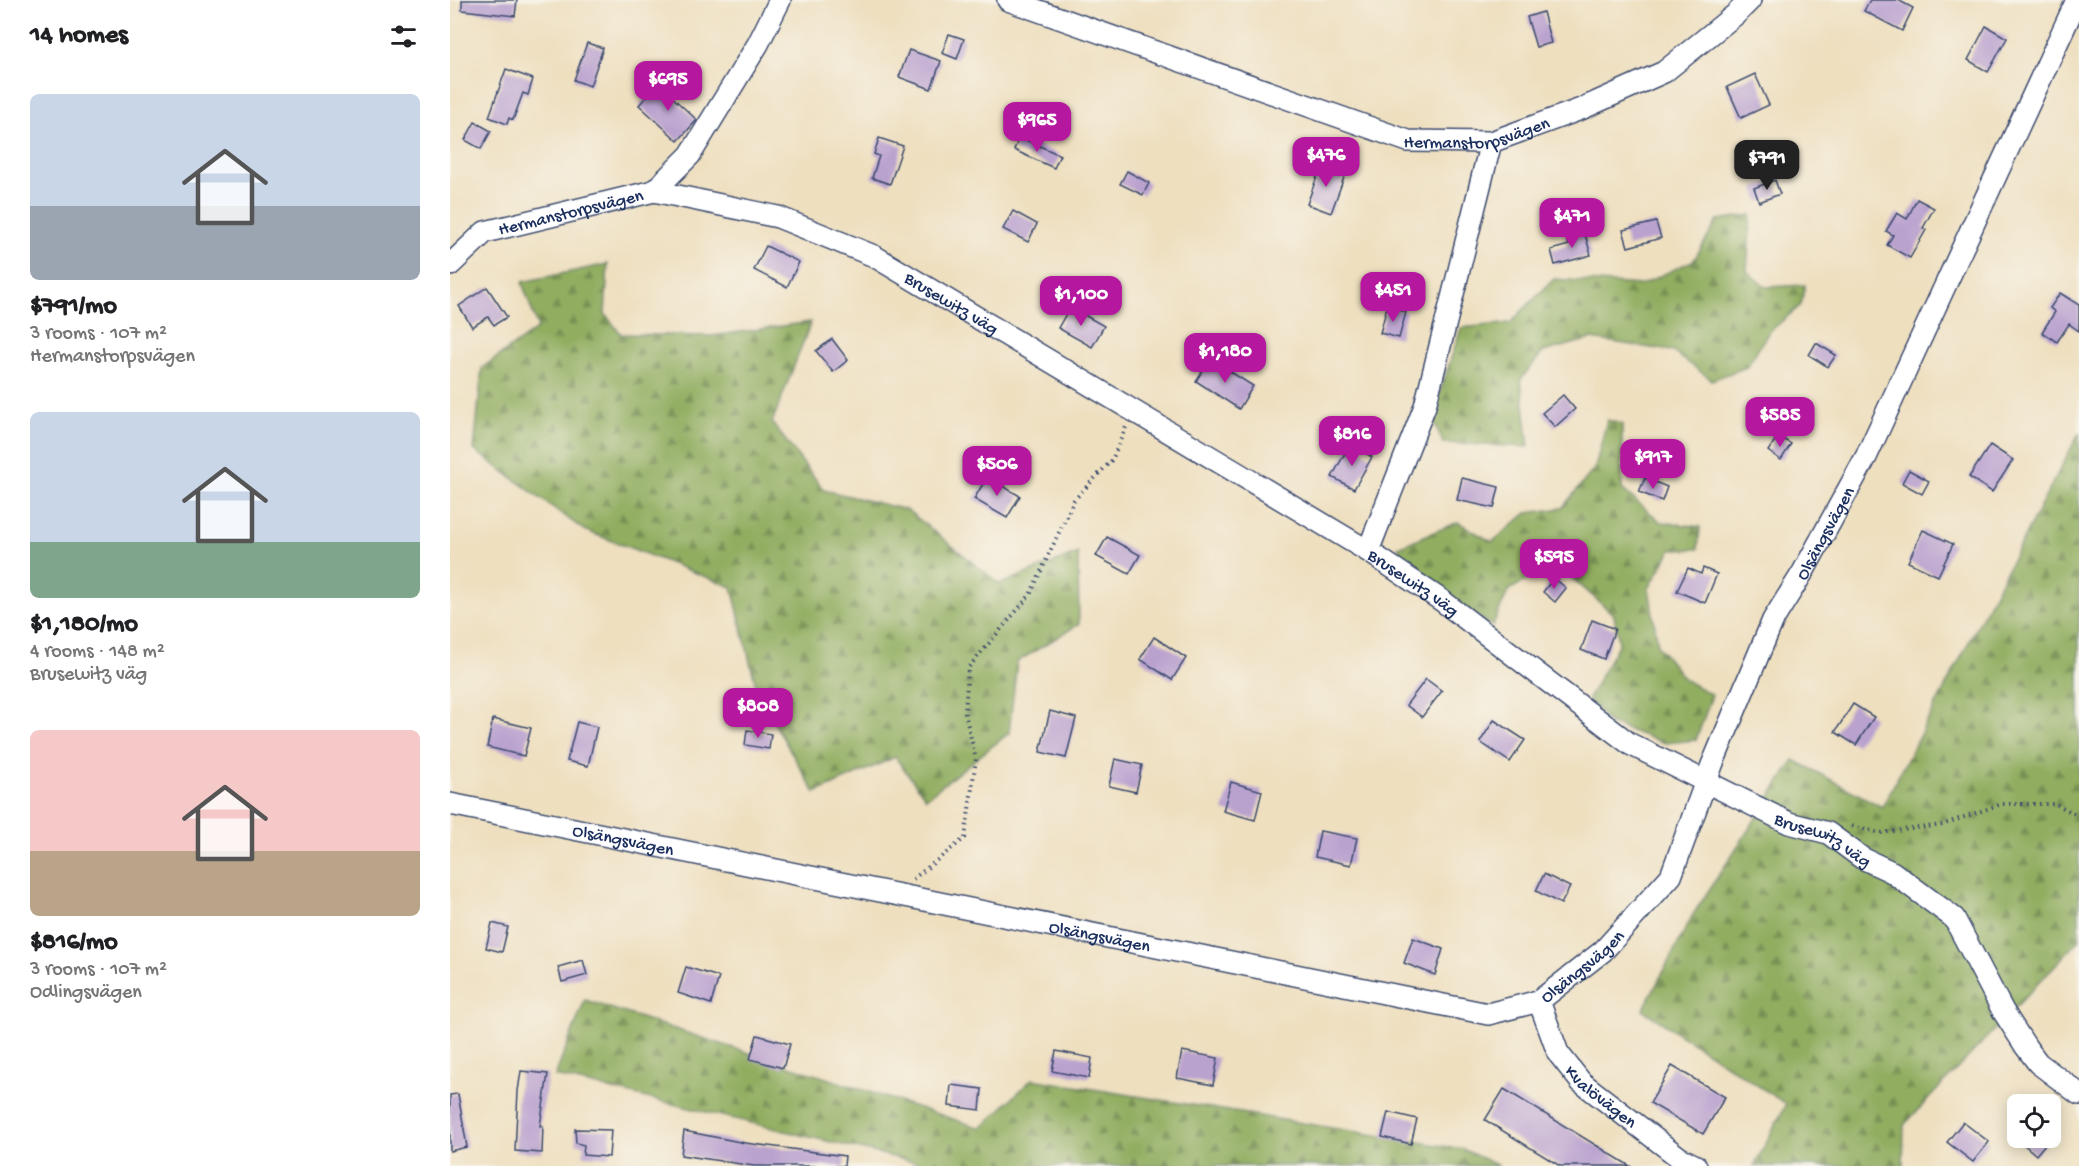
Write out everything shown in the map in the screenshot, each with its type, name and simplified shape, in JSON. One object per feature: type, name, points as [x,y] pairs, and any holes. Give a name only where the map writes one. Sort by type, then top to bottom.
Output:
[{"type":"street","name":"Hermanstorpsvägen","points":[[450,265],[485,232],[654,191],[690,155],[758,44],[780,0]]},
{"type":"street","name":"Hermanstorpsvägen","points":[[1008,0],[1408,141],[1491,142],[1581,110],[1664,72],[1750,0]]},
{"type":"street","name":"Olsängsvägen","points":[[450,804],[1488,1014],[1539,1001],[1603,951],[1671,876],[1706,782],[1773,620],[1803,572],[1866,457],[2077,0]]},
{"type":"street","points":[[1368,551],[1425,406],[1491,142]]},
{"type":"street","name":"Brusewitz väg","points":[[654,191],[778,217],[874,256],[1368,551],[1441,600],[1630,744],[1789,823],[1828,833],[1862,858],[1892,872],[1954,918],[2003,1011],[2026,1047],[2038,1063],[2079,1094]]},
{"type":"street","name":"Kvalövägen","points":[[1539,1001],[1558,1053],[1581,1082],[1680,1158],[1696,1166]]},
{"type":"path","points":[[911,897],[912,880],[965,838],[976,759],[965,714],[968,668],[1030,595],[1074,500],[1112,460],[1133,410]]},
{"type":"path","points":[[1851,826],[1880,833],[1942,825],[2001,804],[2056,804],[2079,816]]},
{"type":"green space","points":[[1751,215],[1747,271],[1765,287],[1805,285],[1801,305],[1768,333],[1747,367],[1712,380],[1672,351],[1591,339],[1543,352],[1521,379],[1529,447],[1443,443],[1432,417],[1461,328],[1510,323],[1554,279],[1641,285],[1694,260],[1718,220]]},
{"type":"green space","points":[[608,264],[605,314],[621,334],[711,336],[811,322],[772,423],[824,490],[907,510],[1000,584],[1078,553],[1079,624],[1017,662],[1009,733],[926,798],[895,757],[815,793],[758,695],[732,587],[584,530],[474,450],[482,368],[538,328],[522,282]]},
{"type":"green space","points":[[1607,420],[1622,424],[1622,489],[1661,522],[1700,527],[1698,549],[1671,550],[1649,588],[1658,646],[1684,679],[1712,695],[1696,740],[1665,743],[1609,723],[1588,699],[1619,643],[1614,615],[1556,564],[1509,590],[1492,626],[1408,570],[1398,547],[1458,522],[1492,542],[1527,513],[1562,508],[1595,468]]},
{"type":"green space","points":[[2079,433],[2079,940],[1904,1125],[1903,1166],[1754,1166],[1786,1104],[1643,1010],[1694,913],[1794,760],[1882,807]]},
{"type":"green space","points":[[585,1000],[981,1128],[1032,1079],[1462,1149],[1499,1166],[931,1166],[555,1076]]},
{"type":"building","points":[[462,0],[517,0],[515,16],[462,10]]},
{"type":"building","points":[[1870,0],[1898,0],[1913,8],[1902,31],[1864,11]]},
{"type":"building","points":[[1543,12],[1551,43],[1536,47],[1527,17]]},
{"type":"building","points":[[1986,26],[2007,38],[1988,72],[1968,60]]},
{"type":"building","points":[[949,34],[964,39],[957,59],[942,53]]},
{"type":"building","points":[[587,43],[603,48],[590,86],[574,80]]},
{"type":"building","points":[[909,50],[941,61],[931,89],[899,77]]},
{"type":"building","points":[[506,69],[533,79],[528,95],[523,93],[513,120],[509,118],[507,124],[489,117]]},
{"type":"building","points":[[1755,74],[1769,105],[1741,118],[1727,87]]},
{"type":"building","points":[[658,84],[697,120],[678,141],[639,105]]},
{"type":"building","points":[[475,122],[491,131],[481,149],[465,140]]},
{"type":"building","points":[[1019,137],[1060,155],[1054,168],[1014,150]]},
{"type":"building","points":[[879,138],[903,146],[890,184],[872,178],[879,156],[874,154]]},
{"type":"building","points":[[1322,163],[1346,172],[1331,213],[1307,204]]},
{"type":"building","points":[[1127,171],[1149,183],[1143,195],[1120,184]]},
{"type":"building","points":[[1775,180],[1780,194],[1759,202],[1754,188]]},
{"type":"building","points":[[1917,199],[1934,208],[1923,228],[1926,230],[1910,258],[1887,245],[1893,235],[1886,231],[1897,213],[1907,219]]},
{"type":"building","points":[[1013,211],[1037,224],[1028,242],[1003,229]]},
{"type":"building","points":[[1656,222],[1661,238],[1628,247],[1623,230]]},
{"type":"building","points":[[1584,231],[1591,255],[1555,265],[1551,250],[1569,245],[1566,236]]},
{"type":"building","points":[[766,246],[799,262],[787,287],[754,270]]},
{"type":"building","points":[[487,287],[507,317],[494,325],[488,317],[472,327],[459,306]]},
{"type":"building","points":[[2060,293],[2079,305],[2079,331],[2069,324],[2057,342],[2042,332],[2055,312],[2050,308]]},
{"type":"building","points":[[1070,307],[1104,326],[1092,347],[1058,328]]},
{"type":"building","points":[[1387,307],[1406,312],[1399,338],[1380,333]]},
{"type":"building","points":[[832,339],[848,360],[833,372],[816,351]]},
{"type":"building","points":[[1816,343],[1836,355],[1828,367],[1809,355]]},
{"type":"building","points":[[1210,359],[1253,386],[1239,409],[1196,381]]},
{"type":"building","points":[[1563,395],[1575,409],[1555,427],[1542,413]]},
{"type":"building","points":[[1778,436],[1791,444],[1781,460],[1768,451]]},
{"type":"building","points":[[1350,444],[1372,457],[1354,489],[1332,477]]},
{"type":"building","points":[[1990,445],[2013,460],[1992,492],[1969,477]]},
{"type":"building","points":[[1909,470],[1929,481],[1922,494],[1902,483]]},
{"type":"building","points":[[987,477],[1020,496],[1007,518],[974,499]]},
{"type":"building","points":[[1462,478],[1499,487],[1494,508],[1457,500]]},
{"type":"building","points":[[1645,478],[1667,487],[1662,501],[1639,492]]},
{"type":"building","points":[[1923,530],[1953,544],[1938,576],[1908,562]]},
{"type":"building","points":[[1107,537],[1140,555],[1129,574],[1096,556]]},
{"type":"building","points":[[1688,568],[1701,574],[1703,568],[1717,574],[1705,603],[1677,591]]},
{"type":"building","points":[[1554,578],[1566,588],[1555,602],[1543,592]]},
{"type":"building","points":[[1592,620],[1615,629],[1604,659],[1581,650]]},
{"type":"building","points":[[1154,637],[1186,658],[1172,680],[1140,659]]},
{"type":"building","points":[[1426,679],[1442,691],[1422,717],[1406,705]]},
{"type":"building","points":[[1853,704],[1874,717],[1856,745],[1835,732]]},
{"type":"building","points":[[1050,711],[1076,718],[1066,758],[1040,752]]},
{"type":"building","points":[[493,719],[531,728],[524,756],[487,747]]},
{"type":"building","points":[[1494,720],[1525,740],[1510,762],[1480,742]]},
{"type":"building","points":[[577,722],[597,727],[588,766],[567,761]]},
{"type":"building","points":[[747,730],[771,734],[769,749],[745,745]]},
{"type":"building","points":[[1115,759],[1142,765],[1136,792],[1109,786]]},
{"type":"building","points":[[1231,782],[1262,791],[1255,820],[1223,811]]},
{"type":"building","points":[[1320,831],[1357,838],[1351,865],[1315,857]]},
{"type":"building","points":[[1544,874],[1570,887],[1561,904],[1536,891]]},
{"type":"building","points":[[492,923],[508,927],[502,952],[486,948]]},
{"type":"building","points":[[1413,938],[1443,949],[1435,975],[1404,963]]},
{"type":"building","points":[[583,960],[587,975],[562,982],[558,967]]},
{"type":"building","points":[[686,967],[719,977],[711,1004],[678,993]]},
{"type":"building","points":[[757,1035],[790,1044],[783,1068],[750,1059]]},
{"type":"building","points":[[1056,1051],[1092,1058],[1089,1078],[1052,1071]]},
{"type":"building","points":[[1182,1051],[1218,1058],[1213,1085],[1177,1078]]},
{"type":"building","points":[[1672,1066],[1725,1097],[1703,1134],[1650,1103]]},
{"type":"building","points":[[521,1071],[548,1074],[540,1126],[543,1126],[542,1153],[515,1151]]},
{"type":"building","points":[[951,1085],[982,1089],[980,1110],[949,1106]]},
{"type":"building","points":[[1504,1089],[1630,1166],[1560,1166],[1485,1120]]},
{"type":"building","points":[[458,1094],[467,1147],[450,1151],[450,1095]]},
{"type":"building","points":[[1388,1112],[1417,1119],[1411,1144],[1382,1137]]},
{"type":"building","points":[[1963,1122],[1989,1142],[1973,1162],[1947,1142]]},
{"type":"building","points":[[575,1129],[611,1130],[609,1157],[583,1155],[584,1145],[576,1143]]},
{"type":"building","points":[[684,1131],[745,1143],[845,1156],[844,1166],[754,1166],[681,1155]]},
{"type":"building","points":[[2028,1148],[2042,1148],[2036,1155]]}]
